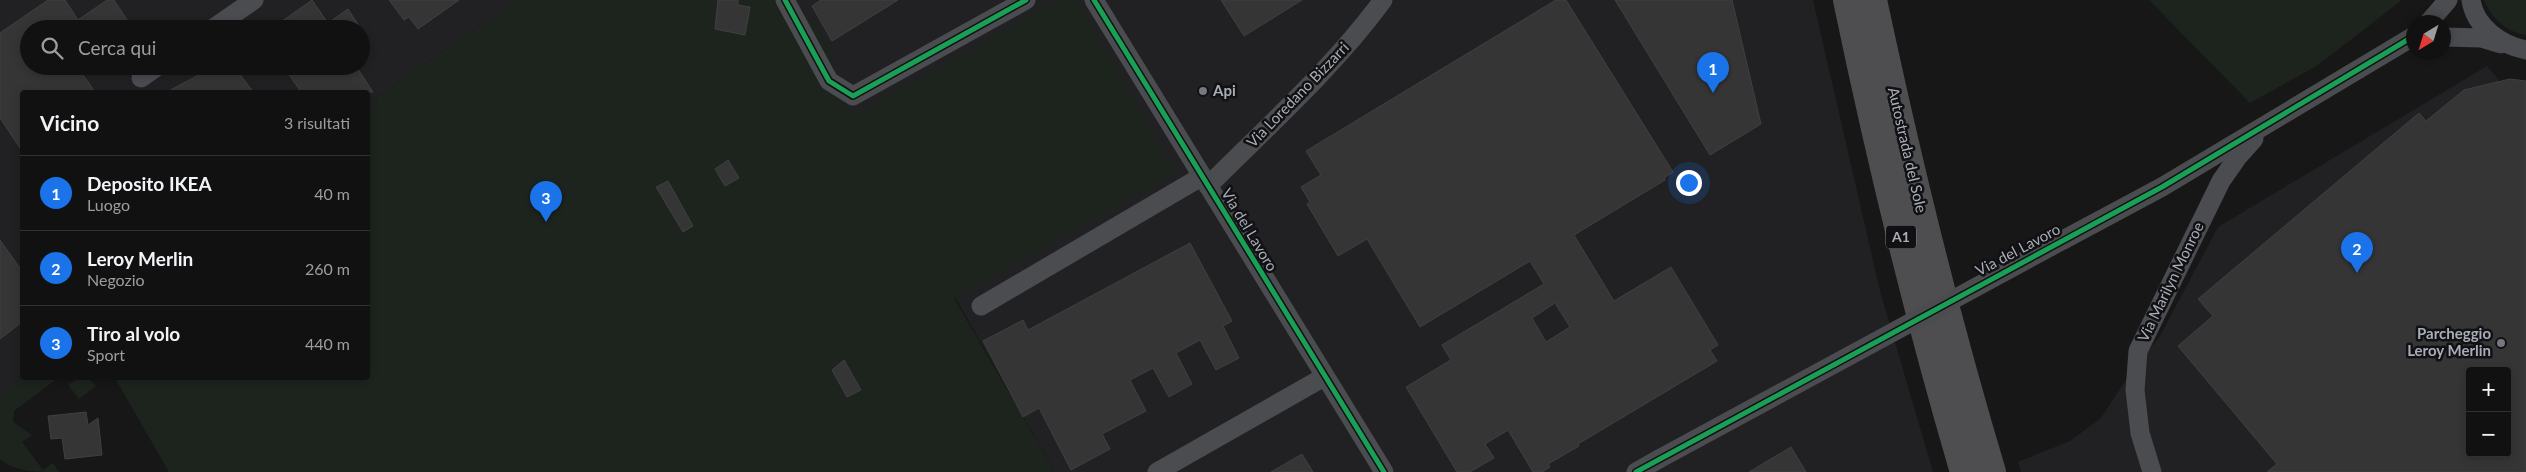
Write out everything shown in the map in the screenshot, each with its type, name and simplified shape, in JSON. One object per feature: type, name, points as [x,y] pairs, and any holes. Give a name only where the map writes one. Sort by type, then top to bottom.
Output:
[{"type":"highway","name":"Autostrada del Sole","points":[[1847,0],[1876,138],[1936,378],[1964,472]]},
{"type":"highway","name":"Autostrada del Sole","points":[[1873,0],[1936,274],[1992,472]]},
{"type":"street","points":[[225,20],[254,0]]},
{"type":"street","points":[[785,0],[829,81],[853,96],[1026,0]]},
{"type":"street","name":"Via del Lavoro","points":[[1094,0],[1384,472]]},
{"type":"street","name":"Via Loredano Bizzarri","points":[[981,306],[1205,181],[1331,62],[1361,30],[1383,0]]},
{"type":"street","points":[[2435,15],[2448,0]]},
{"type":"street","points":[[2471,0],[2481,23],[2494,37],[2519,48]]},
{"type":"street","points":[[2451,38],[2481,38],[2519,48]]},
{"type":"street","name":"Via del Lavoro","points":[[1636,472],[2162,187],[2406,43]]},
{"type":"street","points":[[141,78],[145,75]]},
{"type":"street","name":"Via Marilyn Monroe","points":[[2152,472],[2140,434],[2135,390],[2138,351],[2221,182],[2249,144],[2278,117]]},
{"type":"street","points":[[1157,472],[1324,377]]},
{"type":"shaded area","points":[[0,0],[517,0],[370,102],[370,90],[20,90],[20,380],[0,394]]},
{"type":"shaded area","points":[[517,0],[785,0],[805,11],[834,52],[827,73],[852,116],[1058,0],[1077,0],[1175,173],[954,298],[1055,472],[169,472],[116,380],[370,380],[370,102]]},
{"type":"shaded area","points":[[785,0],[1813,0],[1880,291],[1933,472],[1055,472]]},
{"type":"shaded area","points":[[2149,0],[2402,0],[2318,65],[2250,103]]},
{"type":"shaded area","points":[[2484,0],[2526,0],[2526,35],[2512,31],[2500,24]]},
{"type":"shaded area","points":[[2487,66],[2526,112],[2526,472],[2021,472],[2018,462],[2070,441],[2101,418],[2133,369],[2160,336],[2218,227]]},
{"type":"shaded area","points":[[20,380],[55,380],[14,411],[13,422],[32,435],[22,442],[43,470],[53,463],[59,472],[19,469],[0,459],[0,394]]},
{"type":"shaded area","points":[[76,380],[90,380],[96,386],[79,399],[68,385]]},
{"type":"building","points":[[48,0],[65,0],[78,20],[20,20],[20,75],[83,75],[94,90],[20,90],[20,148],[0,118],[0,33]]},
{"type":"building","points":[[107,0],[114,0],[127,20],[78,20]]},
{"type":"building","points":[[312,0],[326,20],[284,20]]},
{"type":"building","points":[[389,0],[459,0],[418,29],[409,17],[404,20]]},
{"type":"building","points":[[718,0],[738,0],[738,5],[750,7],[745,35],[715,29]]},
{"type":"building","points":[[821,0],[898,0],[832,41],[812,6]]},
{"type":"building","points":[[1221,0],[1302,0],[1244,36]]},
{"type":"building","points":[[1556,0],[1566,0],[1673,172],[1664,178],[1665,180],[1574,235],[1614,301],[1671,267],[1718,345],[1710,350],[1717,361],[1578,444],[1579,446],[1548,464],[1550,467],[1542,472],[1533,472],[1508,430],[1485,444],[1494,458],[1470,472],[1457,472],[1406,387],[1451,360],[1442,345],[1544,284],[1530,261],[1420,327],[1367,239],[1338,256],[1307,204],[1310,202],[1301,187],[1321,175],[1306,151]],"holes":[[[1555,303],[1570,327],[1546,342],[1532,318]]]},
{"type":"building","points":[[1615,0],[1732,0],[1761,124],[1710,155]]},
{"type":"building","points":[[348,9],[355,20],[332,20]]},
{"type":"building","points":[[198,75],[241,75],[252,90],[171,90]]},
{"type":"building","points":[[289,75],[362,75],[373,92],[370,92],[370,90],[300,90]]},
{"type":"building","points":[[2510,79],[2526,81],[2526,472],[2267,472],[2277,464],[2178,346],[2213,316],[2198,299],[2419,113],[2426,121],[2464,90]]},
{"type":"building","points":[[728,160],[739,178],[725,186],[715,169]]},
{"type":"building","points":[[668,181],[693,226],[683,232],[656,187]]},
{"type":"building","points":[[0,240],[20,268],[20,324],[0,339]]},
{"type":"building","points":[[1190,243],[1232,321],[1223,326],[1239,358],[1216,370],[1200,340],[1176,353],[1192,384],[1169,397],[1153,368],[1130,380],[1146,411],[1102,434],[1110,449],[1071,470],[1039,408],[1023,417],[983,341],[1023,320],[1028,330]]},
{"type":"building","points":[[844,360],[861,390],[847,397],[832,370]]},
{"type":"building","points":[[86,412],[88,425],[98,418],[102,455],[65,459],[62,438],[51,439],[48,416]]},
{"type":"building","points":[[1791,447],[1806,472],[1749,472]]},
{"type":"building","points":[[1302,454],[1313,472],[1271,472]]},
{"type":"cycle path","points":[[785,0],[829,81],[853,96],[1026,0]]},
{"type":"cycle path","points":[[1094,0],[1384,472]]},
{"type":"cycle path","points":[[1636,472],[2162,187],[2406,41]]},
{"type":"place","name":"Api","points":[[1203,91]]},
{"type":"place","name":"Deposito IKEA","points":[[1713,93]]},
{"type":"place","name":"Tiro al volo","points":[[546,222]]},
{"type":"place","name":"Leroy Merlin","points":[[2357,273]]},
{"type":"place","name":"Parcheggio Leroy Merlin","points":[[2501,343]]}]
